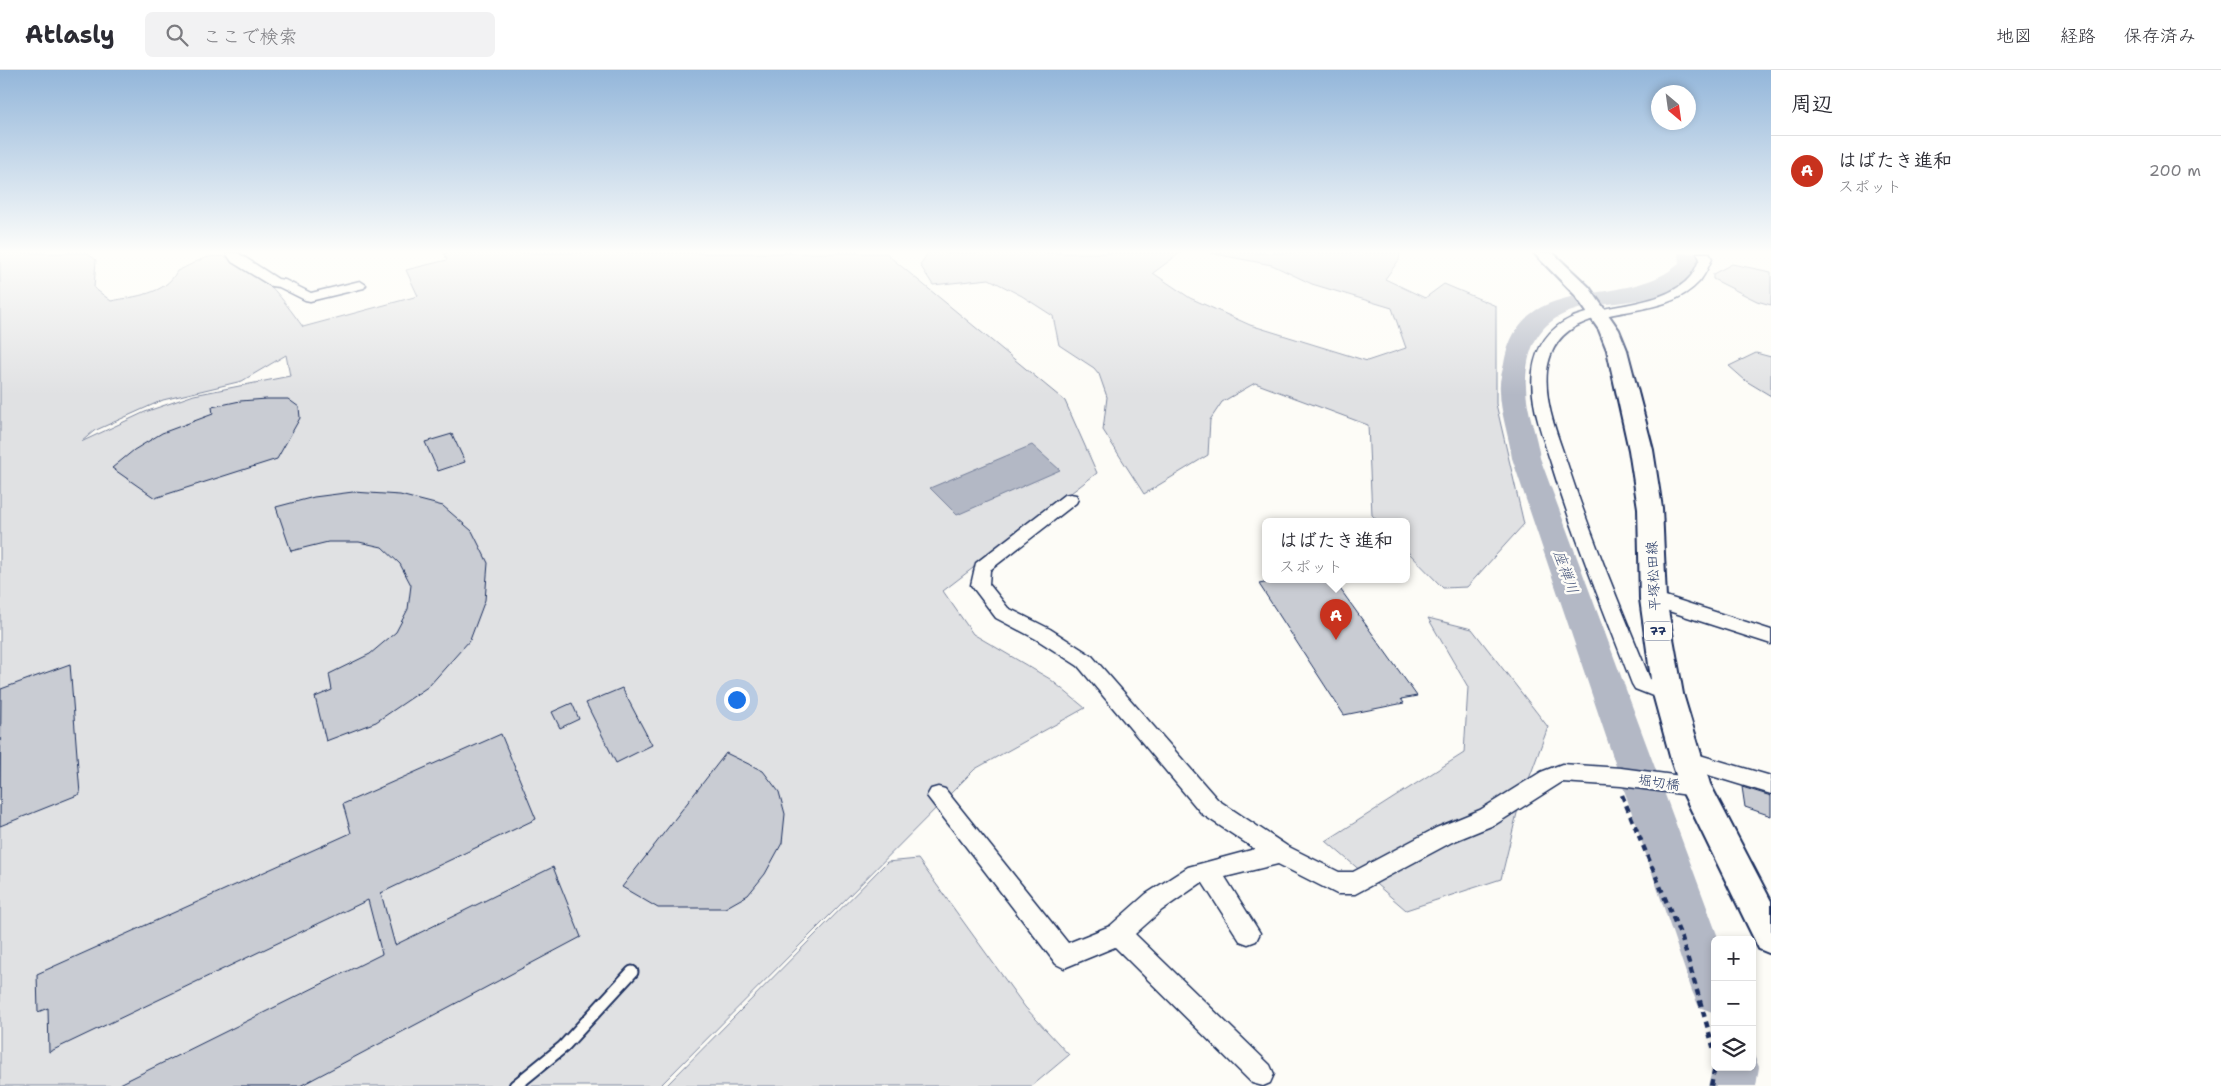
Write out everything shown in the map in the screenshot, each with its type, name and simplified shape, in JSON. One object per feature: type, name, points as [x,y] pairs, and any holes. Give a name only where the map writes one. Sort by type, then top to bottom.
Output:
[{"type":"main road","name":"平塚松田線","points":[[1589,300],[1593,305],[1617,350],[1641,450],[1650,508],[1653,599],[1668,694],[1686,760],[1696,788],[1771,937]]},
{"type":"street","points":[[1647,300],[1593,305],[1573,322],[1559,330],[1549,342],[1542,360],[1540,390],[1550,435],[1574,513],[1642,684],[1668,694]]},
{"type":"street","name":"堀切橋","points":[[1070,500],[982,567],[980,585],[1002,613],[1043,634],[1085,661],[1210,807],[1279,853],[1337,883],[1355,882],[1444,834],[1488,817],[1548,778],[1562,773],[1618,777],[1696,788]]},
{"type":"street","points":[[1653,599],[1771,637]]},
{"type":"street","points":[[1686,760],[1771,785]]},
{"type":"street","points":[[938,796],[1064,956],[1118,934],[1154,902],[1196,874],[1279,853]]},
{"type":"street","points":[[1208,870],[1248,933]]},
{"type":"street","points":[[1118,934],[1261,1074]]},
{"type":"lane","points":[[515,1086],[563,1047],[632,972]]},
{"type":"path","points":[[1618,777],[1682,939],[1711,1039]]},
{"type":"path","points":[[1711,1086],[1714,1071]]},
{"type":"shaded area","points":[[0,300],[283,300],[303,327],[402,300],[943,300],[1065,401],[1097,473],[943,591],[973,634],[1050,679],[1085,708],[975,769],[660,1086],[0,1086]],"holes":[[[286,355],[290,376],[194,395],[145,412],[81,442],[94,431],[163,400],[242,381]]]},
{"type":"shaded area","points":[[1029,300],[1195,300],[1250,325],[1367,361],[1406,348],[1392,308],[1367,300],[1483,300],[1496,306],[1496,404],[1524,524],[1467,587],[1443,588],[1410,554],[1410,518],[1375,518],[1372,515],[1368,425],[1255,383],[1222,402],[1210,420],[1208,455],[1144,494],[1103,430],[1107,397],[1099,374],[1094,368],[1059,345],[1053,316]]},
{"type":"shaded area","points":[[1771,300],[1771,305],[1757,301]]},
{"type":"shaded area","points":[[1756,353],[1771,357],[1771,396],[1746,381],[1729,366]]},
{"type":"shaded area","points":[[1032,445],[1060,470],[957,515],[930,488]]},
{"type":"shaded area","points":[[1428,618],[1472,629],[1548,727],[1518,809],[1501,879],[1406,910],[1326,841],[1464,753],[1468,687]]},
{"type":"shaded area","points":[[918,859],[1025,1007],[1069,1055],[1032,1086],[666,1086],[887,862]]},
{"type":"building","points":[[288,399],[299,407],[300,418],[277,459],[155,498],[112,468],[134,450],[162,433],[213,414],[212,407],[240,401]]},
{"type":"building","points":[[452,434],[465,462],[438,471],[425,442]]},
{"type":"building","points":[[353,492],[400,495],[443,506],[472,531],[488,563],[485,600],[470,640],[429,686],[376,722],[326,741],[315,697],[332,690],[329,674],[370,654],[396,632],[408,609],[411,585],[400,564],[382,547],[359,542],[328,542],[291,551],[276,507],[314,497]]},
{"type":"building","points":[[1336,583],[1417,696],[1401,699],[1404,703],[1344,715],[1259,584]]},
{"type":"building","points":[[70,664],[80,794],[0,826],[1,689]]},
{"type":"building","points":[[622,688],[652,745],[616,763],[586,703]]},
{"type":"building","points":[[572,703],[579,719],[560,728],[552,712]]},
{"type":"building","points":[[501,734],[536,819],[381,893],[395,945],[553,867],[581,937],[300,1086],[116,1086],[382,954],[368,900],[49,1052],[48,1008],[38,1012],[37,974],[351,833],[343,804]]},
{"type":"building","points":[[726,753],[763,771],[779,792],[785,814],[782,843],[765,874],[748,895],[725,908],[658,908],[622,887]]},
{"type":"building","points":[[1742,787],[1771,796],[1771,816],[1745,807]]},
{"type":"waterway","name":"座禅川","points":[[1591,300],[1553,310],[1535,321],[1522,339],[1513,387],[1515,408],[1526,458],[1711,981]]},
{"type":"waterway","name":"座禅川","points":[[1732,1086],[1734,1071]]},
{"type":"place","name":"はばたき進和","points":[[1336,640]]}]
